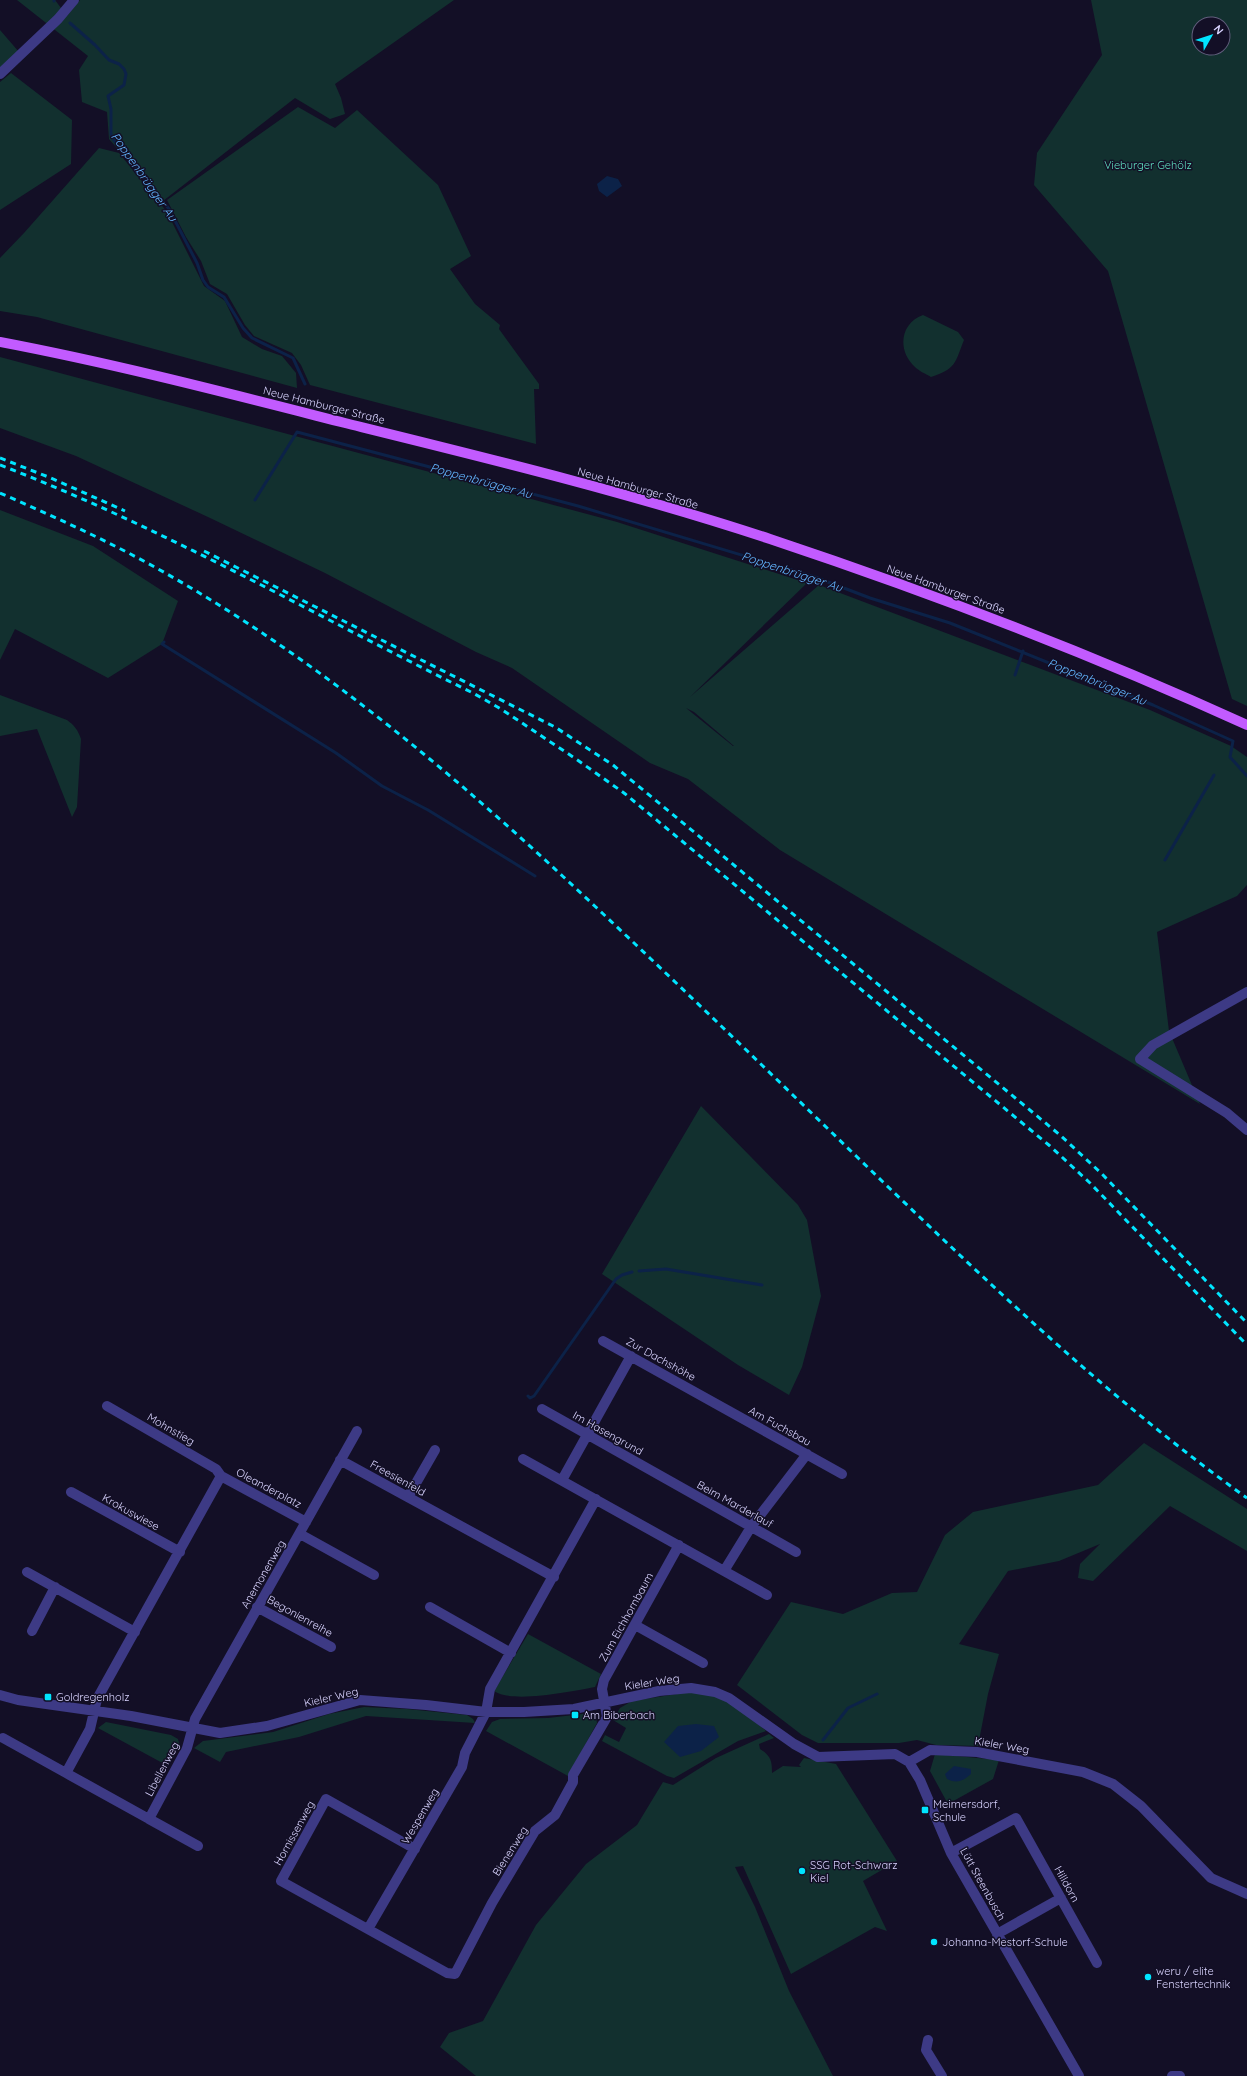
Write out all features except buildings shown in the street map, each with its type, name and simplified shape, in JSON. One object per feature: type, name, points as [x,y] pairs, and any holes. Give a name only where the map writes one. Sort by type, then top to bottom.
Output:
[{"type":"main road","name":"Neue Hamburger Straße","points":[[0,342],[101,363],[393,435],[562,479],[768,538],[938,597],[1096,659],[1247,725]]},
{"type":"street","points":[[0,74],[55,23],[74,0]]},
{"type":"street","points":[[1247,992],[1154,1045],[1140,1059],[1227,1113],[1247,1130]]},
{"type":"street","name":"Zur Dachshöhe","points":[[603,1340],[707,1398]]},
{"type":"street","points":[[562,1480],[631,1356]]},
{"type":"street","name":"Am Fuchsbau","points":[[707,1398],[842,1474]]},
{"type":"street","name":"Mohnstieg","points":[[107,1406],[216,1469],[221,1476]]},
{"type":"street","name":"Im Hasengrund","points":[[542,1409],[663,1477]]},
{"type":"street","name":"Anemonenweg","points":[[193,1730],[196,1719],[257,1607],[300,1534],[357,1431]]},
{"type":"street","points":[[408,1497],[435,1450]]},
{"type":"street","points":[[724,1571],[751,1527],[807,1454]]},
{"type":"street","points":[[523,1459],[767,1595]]},
{"type":"street","name":"Freesienfeld","points":[[340,1460],[554,1577]]},
{"type":"street","points":[[66,1773],[90,1729],[97,1699],[221,1476]]},
{"type":"street","name":"Oleanderplatz","points":[[221,1476],[306,1522]]},
{"type":"street","name":"Beim Marderlauf","points":[[663,1477],[796,1552]]},
{"type":"street","name":"Krokuswiese","points":[[71,1492],[180,1552]]},
{"type":"street","points":[[486,1712],[490,1689],[512,1653],[596,1499]]},
{"type":"street","points":[[300,1534],[374,1575]]},
{"type":"street","name":"Zum Eichhornbaum","points":[[604,1702],[602,1689],[604,1680],[679,1545]]},
{"type":"street","points":[[27,1572],[135,1632]]},
{"type":"street","points":[[32,1631],[55,1587]]},
{"type":"street","name":"Begonienreihe","points":[[257,1607],[331,1647]]},
{"type":"street","points":[[430,1607],[512,1653]]},
{"type":"street","points":[[635,1625],[703,1663]]},
{"type":"street","name":"Kieler Weg","points":[[0,1695],[18,1700],[94,1712],[131,1716],[193,1730],[220,1733],[268,1726],[360,1700],[426,1705],[486,1712],[524,1712],[574,1709],[659,1691],[690,1688],[715,1692],[729,1698],[794,1744],[818,1757],[895,1754],[909,1762],[930,1750],[977,1752],[1083,1772],[1113,1784],[1140,1806],[1211,1878],[1247,1894]]},
{"type":"street","name":"Bienenweg","points":[[368,1929],[447,1973],[455,1974],[492,1903],[535,1830],[555,1815],[573,1782],[574,1775],[607,1717],[604,1702]]},
{"type":"street","name":"Wespenweg","points":[[368,1929],[462,1766],[465,1752],[486,1712]]},
{"type":"street","name":"Libellenweg","points":[[149,1818],[187,1748],[193,1730]]},
{"type":"street","points":[[3,1738],[198,1846]]},
{"type":"street","name":"Lütt Steenbusch","points":[[909,1762],[920,1780],[951,1853],[1079,2076]]},
{"type":"street","name":"Hornissenweg","points":[[368,1929],[281,1881],[326,1799],[415,1849]]},
{"type":"street","name":"Hilldorn","points":[[951,1853],[1016,1818],[1097,1963]]},
{"type":"street","points":[[997,1934],[1061,1898]]},
{"type":"street","points":[[928,2040],[926,2050],[942,2076]]},
{"type":"street","points":[[1172,2076],[1180,2076]]},
{"type":"green space","points":[[17,0],[55,0],[67,16],[80,0],[454,0],[335,84],[341,98],[345,114],[330,119],[295,98],[163,201],[109,139],[107,112],[82,102],[79,70],[88,56]]},
{"type":"green space","name":"Vieburger Gehölz","points":[[1091,0],[1247,0],[1247,706],[1232,699],[1108,271],[1034,185],[1037,153],[1102,55]]},
{"type":"green space","points":[[0,30],[19,52],[0,69]]},
{"type":"green space","points":[[11,73],[72,120],[71,164],[0,210],[0,82]]},
{"type":"green space","points":[[298,107],[335,128],[357,110],[438,185],[471,256],[450,269],[475,304],[500,325],[499,329],[539,384],[539,389],[534,389],[536,444],[310,385],[301,365],[292,353],[254,336],[245,325],[227,294],[210,284],[201,261],[186,237],[167,200]]},
{"type":"green space","points":[[99,148],[119,153],[167,212],[204,286],[225,301],[242,337],[262,349],[282,356],[296,373],[297,388],[37,317],[0,311],[0,258]]},
{"type":"green space","points":[[923,315],[958,332],[964,340],[954,364],[945,371],[931,377],[917,368],[909,360],[905,353],[904,346],[904,338],[910,324],[915,319]]},
{"type":"green space","points":[[0,357],[617,522],[807,583],[690,697],[819,585],[1150,710],[1231,746],[1247,757],[1247,885],[1237,896],[1157,932],[1169,1031],[1200,1104],[780,850],[688,779],[650,763],[512,668],[476,652],[325,573],[208,517],[76,456],[0,428]],"holes":[[[686,708],[694,712],[734,746]]]},
{"type":"green space","points":[[0,510],[93,546],[178,601],[162,644],[108,678],[15,629],[0,660]]},
{"type":"green space","points":[[0,695],[67,720],[77,730],[81,739],[77,807],[72,817],[37,729],[0,736]]},
{"type":"green space","points":[[701,1106],[798,1205],[807,1220],[821,1296],[802,1367],[789,1395],[738,1365],[602,1274]]},
{"type":"green space","points":[[1144,1443],[1247,1509],[1247,1551],[1170,1506],[1093,1581],[1078,1578],[1080,1564],[1100,1544],[1059,1561],[1008,1571],[959,1644],[999,1654],[988,1694],[978,1746],[936,1745],[917,1740],[899,1743],[818,1743],[802,1735],[737,1685],[791,1602],[843,1614],[892,1593],[917,1592],[945,1535],[973,1512],[1098,1485]]},
{"type":"green space","points":[[528,1634],[601,1674],[595,1687],[528,1697],[503,1695],[494,1691]]},
{"type":"green space","points":[[690,1692],[713,1696],[732,1704],[766,1731],[738,1741],[674,1778],[667,1776],[602,1741],[605,1735],[619,1742],[626,1728],[613,1720],[620,1708],[632,1701]]},
{"type":"green space","points":[[364,1707],[407,1709],[467,1715],[473,1719],[475,1723],[366,1716],[299,1737],[226,1752],[220,1762],[194,1748],[203,1741],[273,1732],[329,1714]]},
{"type":"green space","points":[[591,1713],[596,1718],[597,1723],[568,1776],[486,1731],[492,1722],[500,1719],[548,1718]]},
{"type":"green space","points":[[106,1722],[171,1735],[178,1739],[180,1746],[168,1766],[98,1728]]},
{"type":"green space","points":[[769,1734],[774,1738],[759,1744],[760,1749],[767,1754],[770,1759],[772,1773],[783,1766],[801,1767],[799,1765],[804,1758],[836,1764],[897,1861],[863,1881],[887,1931],[875,1927],[791,1974],[743,1866],[735,1867],[755,1907],[789,1991],[833,2076],[476,2076],[440,2047],[449,2033],[483,2021],[536,1925],[586,1864],[637,1825],[663,1782],[673,1785],[716,1758]]},
{"type":"green space","points":[[935,1754],[999,1760],[993,1779],[948,1804],[930,1771]]},
{"type":"water","points":[[607,176],[618,179],[622,186],[607,197],[599,191],[597,184]]},
{"type":"water","points":[[696,1724],[714,1726],[719,1737],[701,1751],[680,1757],[664,1742],[678,1726]]},
{"type":"water","points":[[954,1766],[971,1769],[971,1774],[960,1781],[947,1779],[945,1774]]},
{"type":"waterway","name":"Poppenbrügger Au","points":[[70,23],[95,45],[109,60],[119,64],[124,69],[126,74],[124,85],[108,96],[111,109],[111,134],[113,139],[169,209],[197,263],[203,280],[208,287],[224,297],[243,328],[252,338],[293,358],[305,384]]},
{"type":"waterway","name":"Poppenbrügger Au","points":[[255,500],[297,432],[578,506],[815,577],[870,598],[950,623],[1153,705],[1233,741],[1230,757],[1247,776]]},
{"type":"waterway","points":[[164,642],[162,644],[336,753],[382,786],[428,810],[535,876]]},
{"type":"waterway","points":[[1015,675],[1023,651]]},
{"type":"waterway","points":[[1165,860],[1214,775]]},
{"type":"waterway","points":[[639,1271],[666,1269],[762,1285]]},
{"type":"waterway","points":[[528,1396],[530,1398],[534,1396],[616,1279],[622,1275],[632,1272]]},
{"type":"waterway","points":[[823,1740],[848,1708],[877,1694]]},
{"type":"railway","points":[[0,458],[51,478],[125,511]]},
{"type":"railway","points":[[0,465],[121,516],[473,693],[501,709],[576,759],[624,793],[1050,1146],[1090,1183],[1247,1345]]},
{"type":"railway","points":[[0,493],[105,541],[167,574],[218,604],[316,670],[409,742],[455,780],[543,858],[714,1019],[927,1224],[1059,1346],[1151,1424],[1198,1462],[1247,1498]]},
{"type":"railway","points":[[204,551],[555,727],[613,765],[1060,1135],[1101,1173],[1247,1323]]},
{"type":"place","name":"Goldregenholz","points":[[48,1697]]},
{"type":"place","name":"Am Biberbach","points":[[575,1715]]},
{"type":"place","name":"Meimersdorf, Schule","points":[[925,1810]]},
{"type":"place","name":"SSG Rot-Schwarz Kiel","points":[[802,1871]]},
{"type":"place","name":"Johanna-Mestorf-Schule","points":[[934,1942]]},
{"type":"place","name":"weru / elite Fenstertechnik","points":[[1148,1977]]}]
